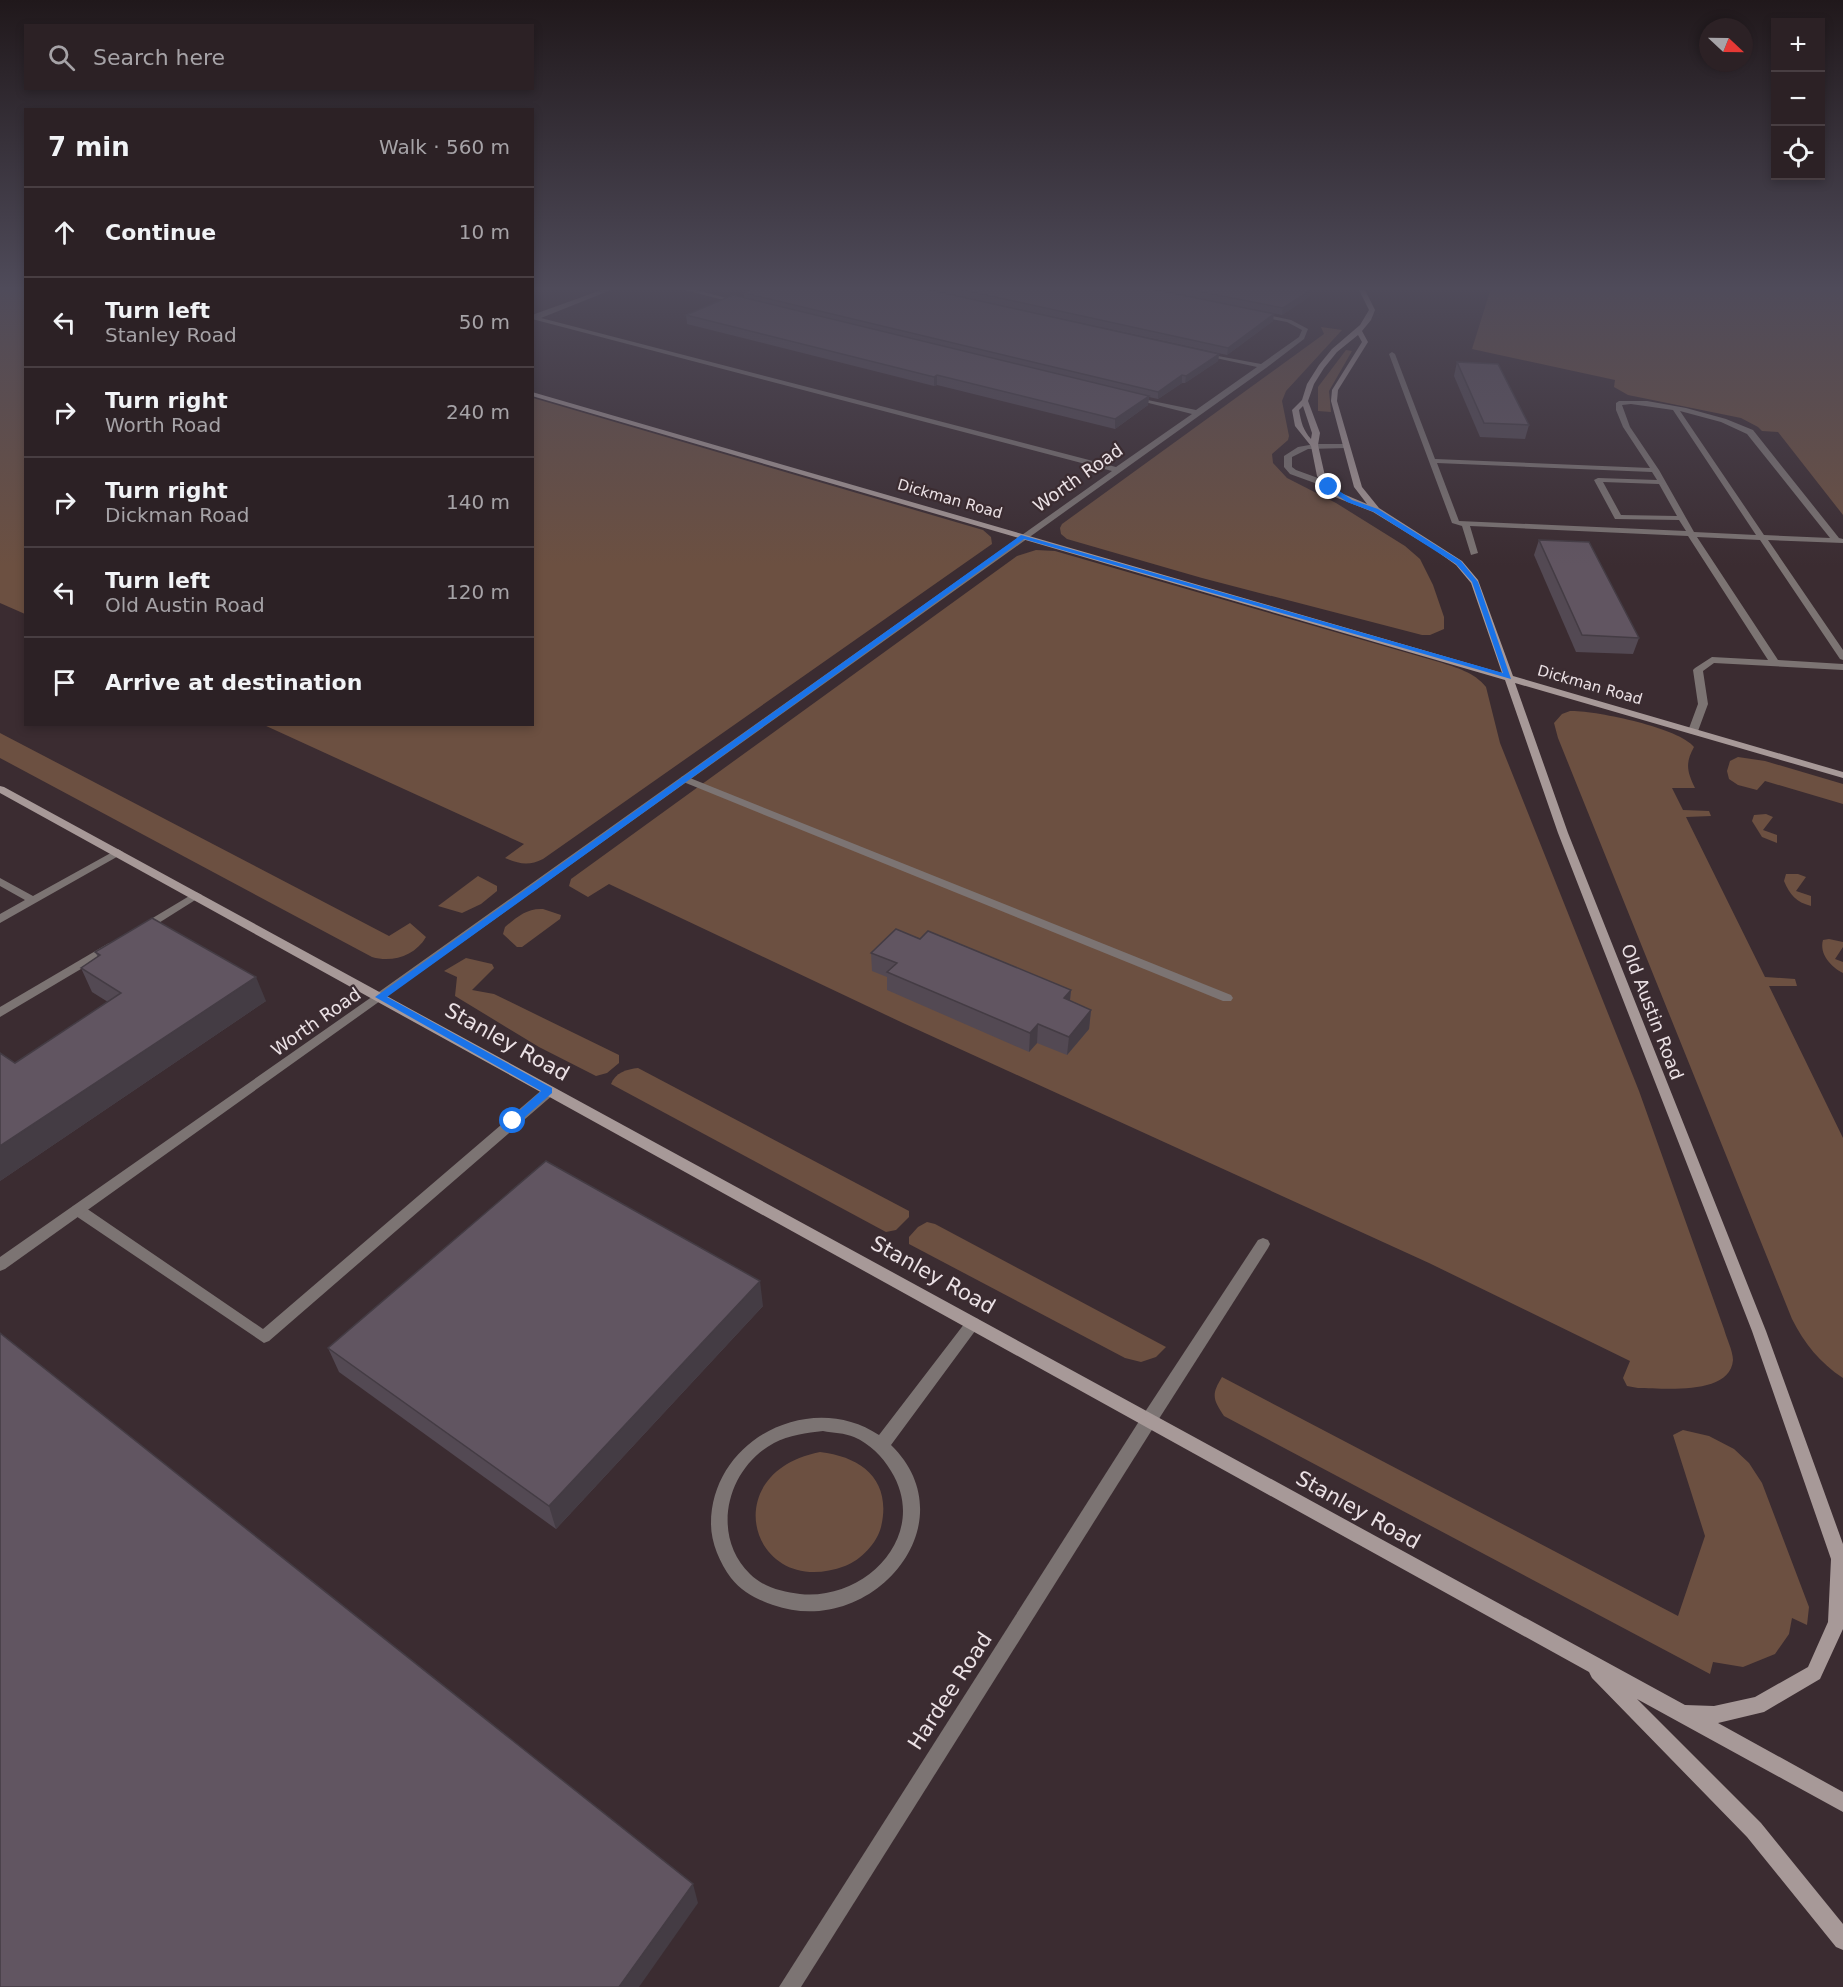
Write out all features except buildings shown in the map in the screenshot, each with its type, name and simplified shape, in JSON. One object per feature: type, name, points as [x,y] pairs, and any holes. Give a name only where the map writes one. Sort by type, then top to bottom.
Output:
[{"type":"street","points":[[775,381],[1118,470]]},
{"type":"street","name":"Worth Road","points":[[0,1265],[1244,381]]},
{"type":"street","name":"Old Austin Road","points":[[1311,381],[1306,389],[1305,401],[1294,411],[1299,432],[1314,445]]},
{"type":"street","name":"Old Austin Road","points":[[1341,381],[1335,390],[1334,402],[1358,487],[1376,510]]},
{"type":"street","points":[[1402,381],[1456,523],[1840,541]]},
{"type":"street","name":"Dickman Road","points":[[534,395],[1843,775]]},
{"type":"street","points":[[1129,397],[1198,413]]},
{"type":"street","points":[[1305,401],[1316,434],[1314,445],[1321,476],[1326,483]]},
{"type":"street","points":[[1774,663],[1691,534],[1655,470],[1621,418],[1617,408],[1618,403],[1638,403],[1676,410],[1737,424],[1750,432],[1840,541]]},
{"type":"street","points":[[1676,410],[1843,657]]},
{"type":"street","points":[[1326,483],[1293,471],[1288,467],[1288,456],[1293,450],[1314,445],[1346,446]]},
{"type":"street","points":[[1433,461],[1655,470]]},
{"type":"street","points":[[1662,482],[1598,480],[1618,517],[1683,518]]},
{"type":"street","name":"Old Austin Road","points":[[1326,483],[1344,498],[1376,510],[1459,562],[1475,582],[1563,833],[1759,1331],[1841,1562]]},
{"type":"street","points":[[1465,524],[1474,553]]},
{"type":"street","points":[[1693,731],[1703,704],[1698,670],[1712,660],[1843,667]]},
{"type":"street","points":[[685,779],[1227,998]]},
{"type":"street","name":"Stanley Road","points":[[0,789],[1843,1802]]},
{"type":"street","points":[[0,920],[118,852]]},
{"type":"street","points":[[0,880],[32,900]]},
{"type":"street","points":[[0,1013],[196,895]]},
{"type":"street","points":[[78,1210],[264,1337],[549,1091]]},
{"type":"street","name":"Hardee Road","points":[[789,1987],[1263,1244]]},
{"type":"street","points":[[881,1445],[973,1323]]},
{"type":"street","points":[[823,1424],[854,1430],[881,1445],[900,1466],[910,1491],[912,1519],[904,1547],[886,1572],[862,1592],[831,1603],[820,1604],[799,1604],[768,1596],[743,1579],[724,1553],[717,1523],[722,1492],[737,1464],[762,1442],[791,1428],[823,1424]]},
{"type":"street","points":[[1683,1713],[1714,1715],[1758,1706],[1814,1673],[1837,1623],[1841,1562]]},
{"type":"street","points":[[1589,1662],[1754,1830],[1843,1940]]},
{"type":"shaded area","points":[[0,381],[24,381],[24,614],[0,603]]},
{"type":"shaded area","points":[[1260,381],[1295,381],[1286,391],[1282,401],[1288,440],[1272,454],[1273,463],[1287,478],[1336,503],[1405,546],[1420,559],[1433,585],[1444,617],[1444,629],[1430,635],[1422,635],[1202,578],[1067,539],[1061,534],[1062,524]]},
{"type":"shaded area","points":[[1323,381],[1335,381],[1329,391],[1331,412],[1318,411],[1318,387]]},
{"type":"shaded area","points":[[1615,381],[1843,381],[1843,515],[1778,432],[1762,431],[1741,418],[1628,395],[1614,387]]},
{"type":"shaded area","points":[[534,398],[983,530],[991,537],[992,544],[543,859],[524,863],[505,858],[524,844],[266,726],[534,726]]},
{"type":"shaded area","points":[[1036,550],[1055,551],[1439,662],[1471,674],[1486,687],[1500,743],[1639,1091],[1731,1348],[1733,1360],[1729,1372],[1721,1380],[1708,1385],[1679,1389],[1627,1386],[1623,1378],[1630,1361],[1429,1263],[903,1023],[609,884],[588,897],[569,886],[571,879],[1017,556]]},
{"type":"shaded area","points":[[1570,711],[1616,717],[1655,727],[1686,740],[1694,747],[1688,768],[1695,788],[1672,788],[1683,810],[1709,811],[1711,816],[1686,817],[1765,977],[1795,979],[1797,986],[1769,986],[1843,1138],[1843,1378],[1813,1352],[1792,1319],[1558,738],[1554,723],[1562,714]]},
{"type":"shaded area","points":[[0,733],[389,936],[410,923],[426,937],[416,949],[402,956],[387,959],[372,957],[0,758]]},
{"type":"shaded area","points":[[1738,757],[1765,761],[1843,784],[1843,804],[1765,781],[1757,790],[1738,785],[1729,779],[1727,771],[1730,761]]},
{"type":"shaded area","points":[[1766,814],[1773,817],[1763,830],[1777,835],[1777,843],[1762,837],[1752,821],[1754,815]]},
{"type":"shaded area","points":[[1786,874],[1806,877],[1796,891],[1811,896],[1811,906],[1797,900],[1791,894],[1784,881]]},
{"type":"shaded area","points":[[478,876],[497,886],[497,891],[481,904],[462,913],[438,906]]},
{"type":"shaded area","points":[[543,909],[561,915],[560,919],[522,947],[517,947],[503,934],[505,927],[522,914]]},
{"type":"shaded area","points":[[1823,940],[1843,942],[1843,947],[1835,959],[1843,962],[1843,973],[1830,964],[1824,955]]},
{"type":"shaded area","points":[[466,958],[492,964],[494,968],[472,990],[494,994],[619,1055],[619,1063],[607,1073],[596,1076],[539,1047],[455,996],[457,977],[444,971]]},
{"type":"shaded area","points":[[638,1068],[909,1211],[909,1217],[896,1230],[886,1232],[611,1084],[622,1072]]},
{"type":"shaded area","points":[[927,1222],[935,1224],[1166,1347],[1156,1357],[1141,1362],[1125,1358],[909,1244],[909,1237],[918,1227]]},
{"type":"shaded area","points":[[1222,1377],[1678,1616],[1705,1536],[1673,1435],[1683,1430],[1709,1436],[1734,1449],[1749,1463],[1762,1483],[1809,1607],[1807,1625],[1792,1618],[1789,1634],[1775,1654],[1743,1667],[1713,1662],[1710,1674],[1224,1416],[1215,1397],[1216,1388]]},
{"type":"shaded area","points":[[820,1452],[849,1459],[871,1474],[878,1484],[883,1511],[879,1533],[862,1555],[845,1566],[813,1572],[787,1566],[768,1551],[758,1530],[756,1507],[766,1484],[787,1464]]},
{"type":"route","points":[[513,1121],[549,1091],[380,997],[1023,536],[1509,677],[1475,582],[1459,562],[1376,510],[1350,501],[1329,487]]}]
